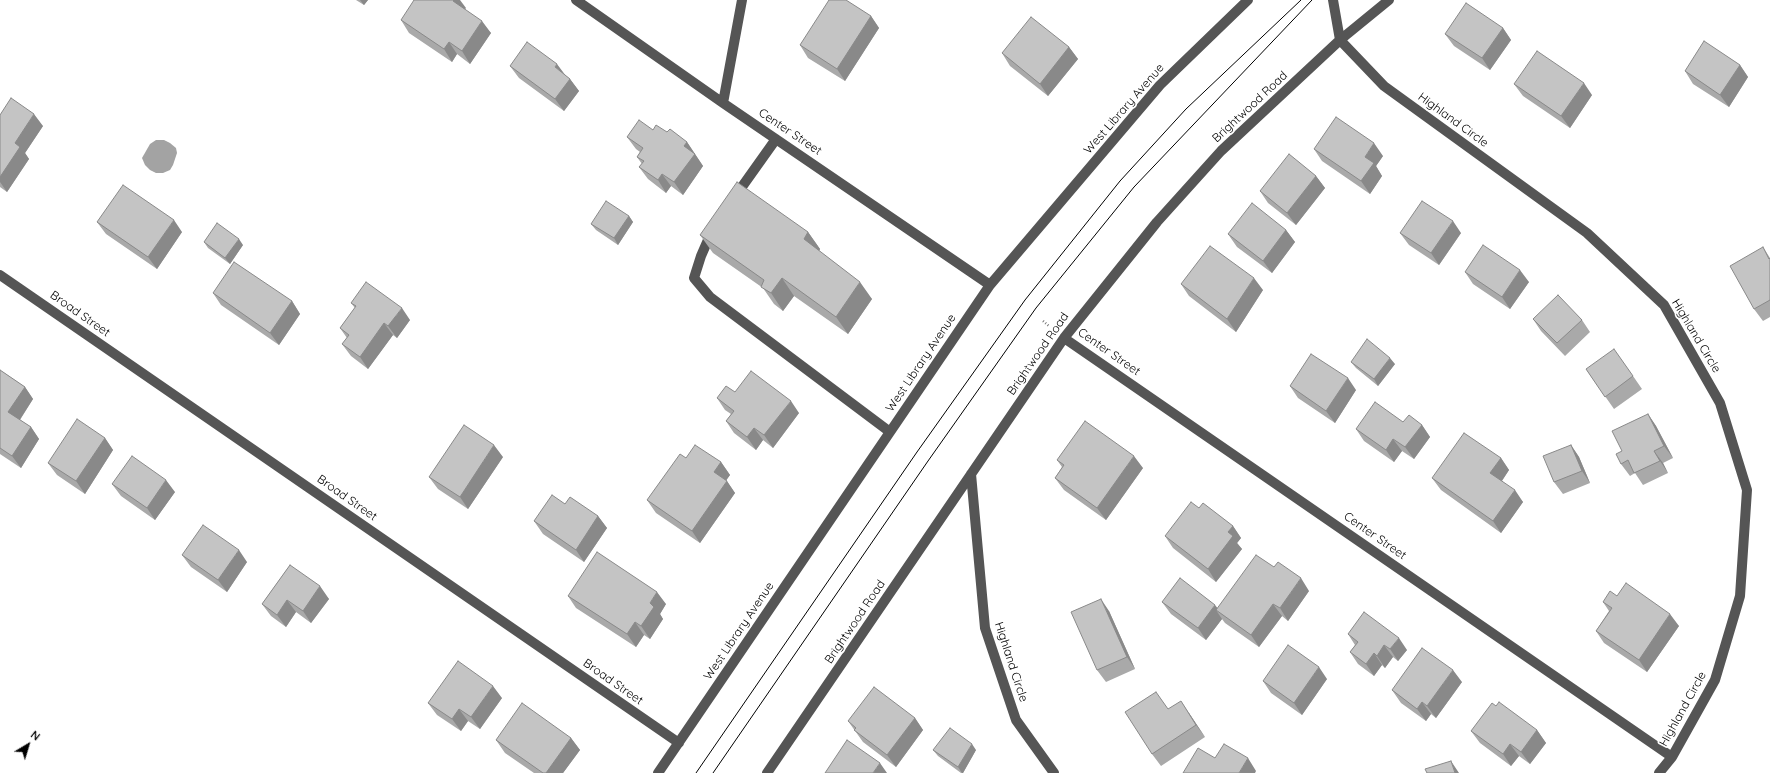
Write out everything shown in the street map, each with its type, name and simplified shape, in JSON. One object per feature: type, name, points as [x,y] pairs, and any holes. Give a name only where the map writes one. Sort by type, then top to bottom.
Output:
[{"type":"street","name":"Center Street","points":[[576,0],[723,103],[990,285]]},
{"type":"street","points":[[723,103],[742,0]]},
{"type":"street","name":"West Library Avenue","points":[[658,773],[990,285],[1160,85],[1248,0]]},
{"type":"street","points":[[1333,0],[1340,40]]},
{"type":"street","name":"Brightwood Road","points":[[767,773],[1064,338],[1157,222],[1216,157],[1340,40],[1389,0]]},
{"type":"street","name":"Highland Circle","points":[[1340,40],[1384,86],[1588,233],[1664,305],[1720,403],[1747,490],[1740,596],[1715,680],[1672,757],[1659,773]]},
{"type":"street","points":[[728,207],[776,139]]},
{"type":"street","points":[[717,224],[701,256],[694,278],[710,297],[890,432]]},
{"type":"street","name":"Broad Street","points":[[0,275],[679,743]]},
{"type":"street","name":"Center Street","points":[[1064,338],[1672,757]]},
{"type":"street","name":"Highland Circle","points":[[971,474],[985,628],[1016,720],[1054,773]]},
{"type":"shaded area","points":[[156,140],[164,140],[176,148],[177,153],[173,165],[170,170],[163,173],[156,173],[150,170],[145,165],[142,158],[150,144]]},
{"type":"building","points":[[414,0],[454,0],[453,1],[482,21],[462,51],[449,42],[444,49],[401,20]]},
{"type":"building","points":[[829,0],[846,0],[871,16],[837,69],[800,45]]},
{"type":"building","points":[[1466,3],[1503,28],[1482,58],[1445,34]]},
{"type":"building","points":[[1031,17],[1069,47],[1040,84],[1002,53]]},
{"type":"building","points":[[1704,41],[1740,65],[1720,95],[1685,71]]},
{"type":"building","points":[[527,42],[557,64],[555,67],[570,79],[555,99],[510,66]]},
{"type":"building","points":[[1537,51],[1584,83],[1561,116],[1514,84]]},
{"type":"building","points":[[11,98],[34,114],[15,143],[20,147],[0,177],[0,115]]},
{"type":"building","points":[[1336,117],[1374,143],[1365,157],[1374,163],[1361,181],[1314,149]]},
{"type":"building","points":[[639,120],[653,130],[656,125],[667,132],[670,129],[687,142],[684,146],[695,154],[674,182],[662,174],[658,180],[639,167],[644,161],[637,157],[643,148],[627,137]]},
{"type":"building","points":[[1289,154],[1316,176],[1287,213],[1260,191]]},
{"type":"building","points":[[737,182],[808,232],[804,239],[860,282],[836,317],[782,278],[771,293],[761,287],[764,280],[700,235]]},
{"type":"building","points":[[123,185],[174,220],[148,257],[97,222]]},
{"type":"building","points":[[606,201],[629,216],[614,238],[591,224]]},
{"type":"building","points":[[1422,201],[1453,221],[1431,253],[1400,233]]},
{"type":"building","points":[[1252,203],[1286,230],[1263,261],[1228,234]]},
{"type":"building","points":[[217,223],[239,239],[225,258],[204,242]]},
{"type":"building","points":[[1483,245],[1520,270],[1502,297],[1465,272]]},
{"type":"building","points":[[1210,246],[1254,278],[1227,319],[1181,284]]},
{"type":"building","points":[[1763,247],[1769,259],[1770,258],[1770,300],[1754,309],[1730,266]]},
{"type":"building","points":[[234,262],[292,301],[270,333],[213,293]]},
{"type":"building","points":[[366,282],[402,308],[388,326],[384,323],[360,357],[342,344],[349,335],[340,328],[356,306],[351,303]]},
{"type":"building","points":[[1558,295],[1582,320],[1557,343],[1533,319]]},
{"type":"building","points":[[1367,339],[1390,358],[1374,379],[1351,362]]},
{"type":"building","points":[[1614,349],[1633,376],[1605,397],[1586,369]]},
{"type":"building","points":[[1311,354],[1348,378],[1326,411],[1290,386]]},
{"type":"building","points":[[0,370],[25,387],[8,412],[31,427],[12,456],[0,448]]},
{"type":"building","points":[[751,371],[791,401],[764,435],[754,428],[747,437],[726,421],[734,411],[717,398],[726,386],[735,392]]},
{"type":"building","points":[[1375,402],[1403,422],[1409,415],[1422,425],[1405,447],[1393,439],[1386,450],[1356,429]]},
{"type":"building","points":[[1648,414],[1664,446],[1654,451],[1660,461],[1634,473],[1628,460],[1621,464],[1616,454],[1622,451],[1612,431]]},
{"type":"building","points":[[77,419],[105,438],[76,481],[48,463]]},
{"type":"building","points":[[1085,421],[1134,456],[1097,508],[1055,478],[1064,465],[1057,460]]},
{"type":"building","points":[[464,425],[494,445],[460,497],[429,477]]},
{"type":"building","points":[[1464,433],[1501,458],[1490,473],[1515,490],[1493,521],[1432,478]]},
{"type":"building","points":[[695,445],[721,462],[714,472],[727,481],[692,531],[647,500],[680,454],[686,458]]},
{"type":"building","points":[[1571,445],[1582,471],[1554,482],[1543,456]]},
{"type":"building","points":[[132,456],[166,480],[147,508],[112,484]]},
{"type":"building","points":[[552,495],[565,504],[570,497],[598,516],[576,550],[534,521]]},
{"type":"building","points":[[1191,502],[1199,508],[1203,503],[1233,526],[1228,532],[1233,536],[1208,569],[1165,536]]},
{"type":"building","points":[[203,525],[239,550],[218,580],[182,555]]},
{"type":"building","points":[[597,552],[657,592],[650,603],[654,607],[641,626],[635,622],[627,634],[568,596]]},
{"type":"building","points":[[1256,555],[1274,567],[1278,562],[1301,578],[1280,608],[1273,604],[1251,635],[1216,610]]},
{"type":"building","points":[[290,565],[320,586],[303,611],[287,600],[277,615],[262,604]]},
{"type":"building","points":[[1180,578],[1215,605],[1198,628],[1162,602]]},
{"type":"building","points":[[1626,583],[1670,614],[1639,660],[1596,631],[1612,608],[1603,602],[1610,591],[1617,596]]},
{"type":"building","points":[[1101,599],[1127,657],[1097,670],[1071,612]]},
{"type":"building","points":[[1364,612],[1399,638],[1390,649],[1384,645],[1377,656],[1374,653],[1366,664],[1350,652],[1358,642],[1348,634]]},
{"type":"building","points":[[1288,645],[1319,667],[1294,703],[1263,681]]},
{"type":"building","points":[[1422,648],[1453,670],[1427,706],[1422,702],[1417,709],[1392,690]]},
{"type":"building","points":[[458,661],[493,686],[471,717],[459,709],[452,719],[428,703]]},
{"type":"building","points":[[874,687],[915,718],[887,755],[854,730],[856,728],[848,721]]},
{"type":"building","points":[[1156,692],[1168,709],[1181,701],[1196,725],[1152,754],[1125,712]]},
{"type":"building","points":[[1499,702],[1537,730],[1521,752],[1510,744],[1503,754],[1471,731],[1492,703],[1496,706]]},
{"type":"building","points":[[522,703],[571,738],[546,773],[543,773],[496,740]]},
{"type":"building","points":[[950,728],[972,744],[958,767],[933,750]]},
{"type":"building","points":[[847,740],[880,763],[873,773],[825,773]]},
{"type":"building","points":[[1224,744],[1248,758],[1239,773],[1183,773],[1198,748],[1215,758]]},
{"type":"building","points":[[1451,761],[1455,773],[1427,773],[1425,769]]},
{"type":"tram line","points":[[696,773],[917,452],[1025,300],[1120,181],[1186,109],[1301,0]]},
{"type":"tram line","points":[[713,773],[928,461],[1036,308],[1134,187],[1312,0]]}]
